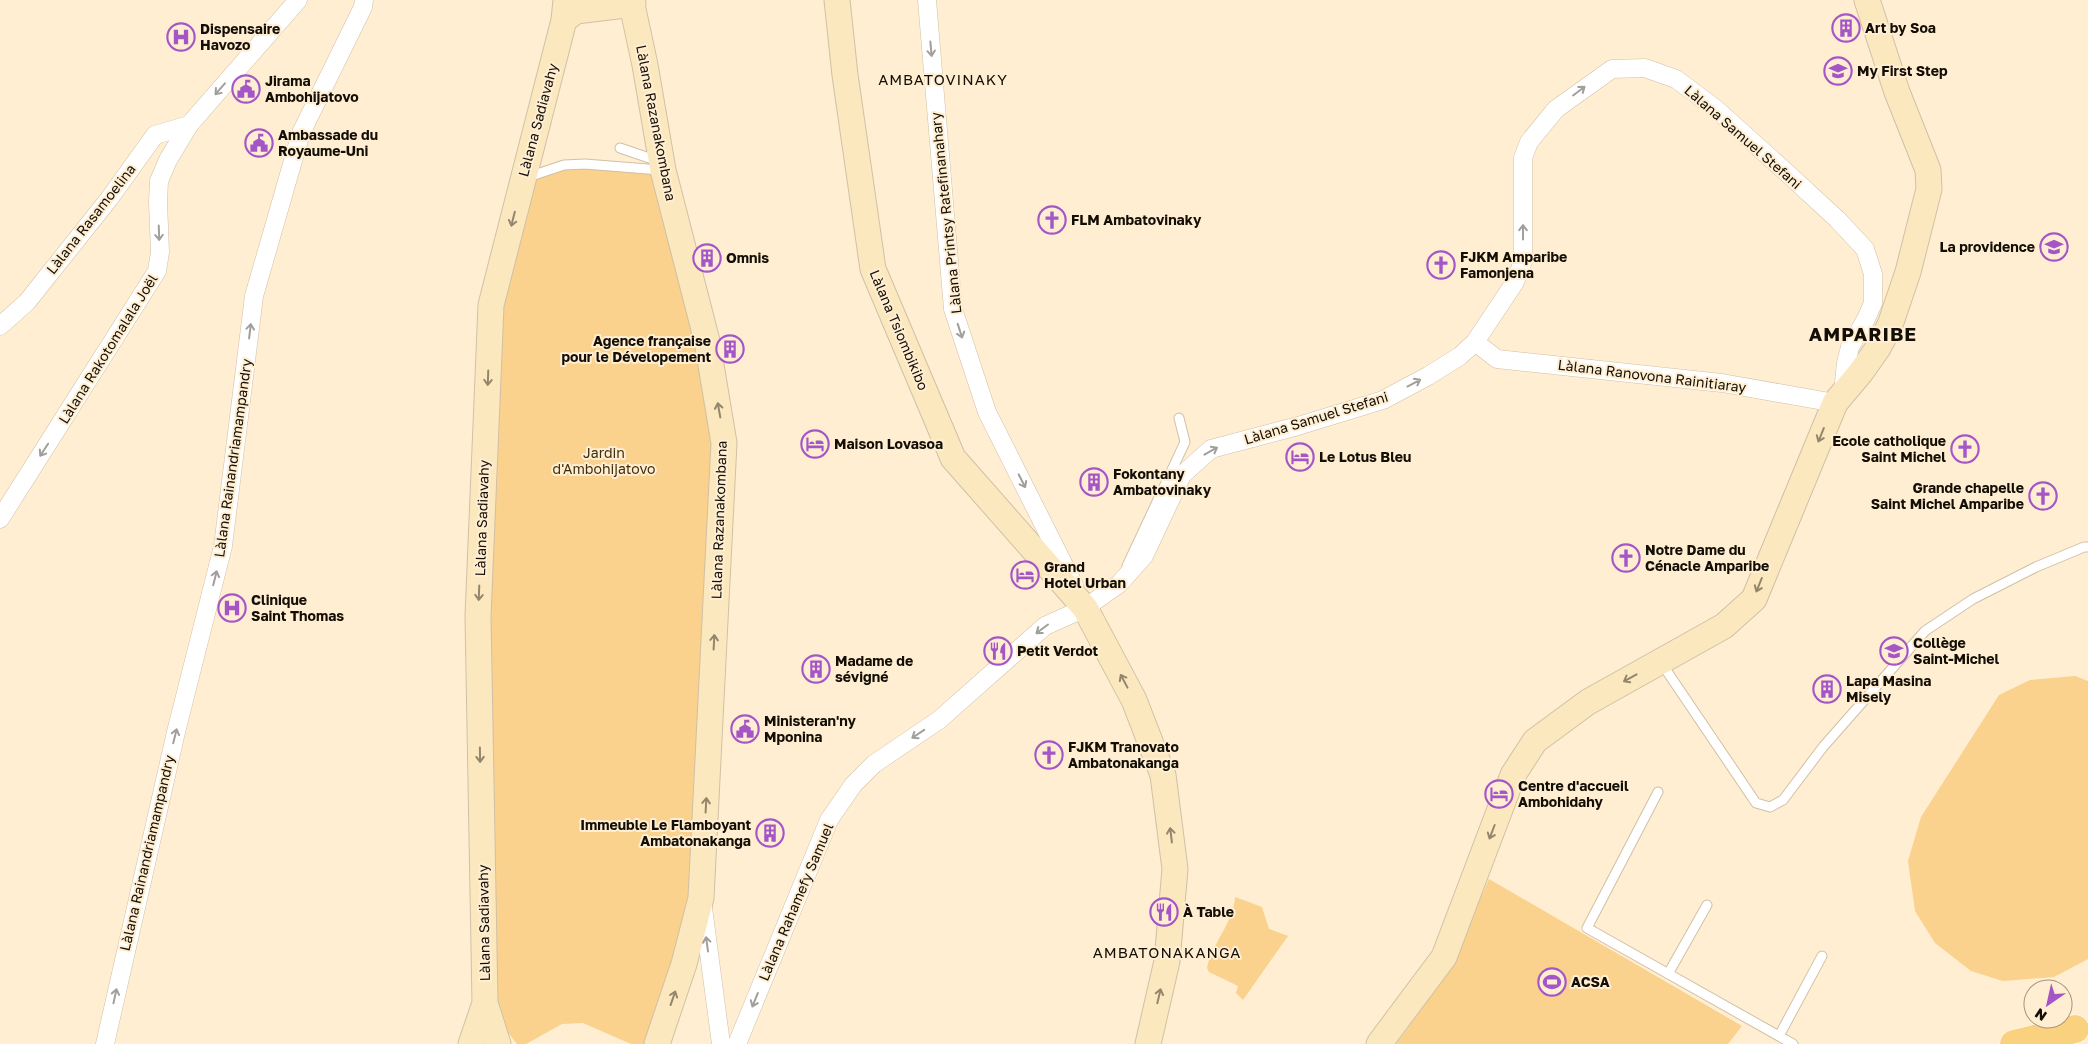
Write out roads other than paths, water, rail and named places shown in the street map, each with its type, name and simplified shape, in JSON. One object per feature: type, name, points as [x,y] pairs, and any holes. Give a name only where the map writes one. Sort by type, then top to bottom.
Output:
[{"type":"main road","points":[[2014,1044],[2078,1030]]},
{"type":"street","name":"Làlana Rakotomalala Joël","points":[[0,519],[157,270],[160,252],[159,181],[168,160],[189,125],[298,0]]},
{"type":"street","name":"Làlana Rainandriamampandry","points":[[104,1044],[173,741],[223,546],[254,296],[301,133],[363,7],[364,0]]},
{"type":"street","name":"Làlana Tsiombikibo","points":[[837,0],[845,75],[872,269],[953,458],[1085,608],[1134,700],[1163,775],[1175,869],[1167,961],[1148,1044]]},
{"type":"street","name":"Làlana Printsy Ratefinanahary","points":[[927,0],[953,309],[987,412],[1085,608]]},
{"type":"street","points":[[1379,1044],[1444,957],[1513,775],[1535,741],[1588,702],[1724,626],[1754,598],[1839,398],[1873,356],[1890,325],[1908,272],[1929,189],[1928,170],[1897,92],[1867,0]]},
{"type":"street","points":[[565,10],[576,11],[632,2]]},
{"type":"street","name":"Làlana Razanakombana","points":[[632,2],[662,167],[707,341],[724,443],[701,898],[684,964],[657,1044]]},
{"type":"street","name":"Làlana Sadiavahy","points":[[498,1044],[485,1003],[478,616],[491,306],[523,178],[534,156],[565,10]]},
{"type":"street","name":"Làlana Samuel Stefani","points":[[1085,608],[1119,584],[1144,556],[1182,475],[1211,449],[1298,426],[1383,400],[1452,361],[1475,342],[1515,282],[1523,260],[1523,158],[1529,142],[1556,109],[1612,69],[1645,68],[1676,79],[1716,110],[1837,219],[1865,249],[1873,274],[1872,303],[1866,319],[1850,347],[1839,398]]},
{"type":"street","name":"Làlana Rasamoelina","points":[[0,326],[27,302],[109,199],[155,135],[189,125]]},
{"type":"street","name":"Làlana Ranovona Rainitiaray","points":[[1475,342],[1498,359],[1722,383],[1839,398]]},
{"type":"street","name":"Làlana Rahamefy Samuel","points":[[738,1044],[829,820],[853,785],[874,764],[939,720],[1044,626],[1085,608]]},
{"type":"street","points":[[701,898],[721,1044]]},
{"type":"street","points":[[471,1044],[485,1003]]},
{"type":"lane","points":[[620,148],[662,167]]},
{"type":"lane","points":[[523,178],[564,165],[662,167]]},
{"type":"lane","points":[[1119,584],[1185,442],[1179,418]]},
{"type":"lane","points":[[1660,662],[1756,803],[1770,807],[1783,800],[1823,747],[1925,631],[1980,595],[2036,567],[2088,547]]},
{"type":"lane","points":[[1658,792],[1586,928],[1793,1044]]},
{"type":"lane","points":[[1668,974],[1707,905]]},
{"type":"lane","points":[[1779,1036],[1822,956]]},
{"type":"place","name":"Art by Soa","points":[[1846,28]]},
{"type":"place","name":"Dispensaire Havozo","points":[[181,37]]},
{"type":"place","name":"My First Step","points":[[1838,71]]},
{"type":"place","name":"Jirama Ambohijatovo","points":[[246,89]]},
{"type":"place","name":"Ambassade du Royaume-Uni","points":[[259,143]]},
{"type":"place","name":"FLM Ambatovinaky","points":[[1052,220]]},
{"type":"place","name":"La providence","points":[[2054,247]]},
{"type":"place","name":"Omnis","points":[[707,258]]},
{"type":"place","name":"FJKM Amparibe Famonjena","points":[[1441,265]]},
{"type":"place","name":"Agence française pour le Dévelopement","points":[[730,349]]},
{"type":"place","name":"Maison Lovasoa","points":[[815,444]]},
{"type":"place","name":"Ecole catholique Saint Michel","points":[[1965,449]]},
{"type":"place","name":"Le Lotus Bleu","points":[[1300,457]]},
{"type":"place","name":"Fokontany Ambatovinaky","points":[[1094,482]]},
{"type":"place","name":"Grande chapelle Saint Michel Amparibe","points":[[2043,496]]},
{"type":"place","name":"Notre Dame du Cénacle Amparibe","points":[[1626,558]]},
{"type":"place","name":"Grand Hotel Urban","points":[[1025,575]]},
{"type":"place","name":"Clinique Saint Thomas","points":[[232,608]]},
{"type":"place","name":"Petit Verdot","points":[[998,651]]},
{"type":"place","name":"Collège Saint-Michel","points":[[1894,651]]},
{"type":"place","name":"Madame de sévigné","points":[[816,669]]},
{"type":"place","name":"Lapa Masina Misely","points":[[1827,689]]},
{"type":"place","name":"Ministeran'ny Mponina","points":[[745,729]]},
{"type":"place","name":"FJKM Tranovato Ambatonakanga","points":[[1049,755]]},
{"type":"place","name":"Centre d'accueil Ambohidahy","points":[[1499,794]]},
{"type":"place","name":"Immeuble Le Flamboyant Ambatonakanga","points":[[770,833]]},
{"type":"place","name":"À Table","points":[[1164,912]]},
{"type":"place","name":"ACSA","points":[[1552,982]]},
{"type":"district","name":"AMBATOVINAKY","points":[[943,80]]},
{"type":"district","name":"AMPARIBE","points":[[1863,334]]},
{"type":"district","name":"AMBATONAKANGA","points":[[1167,953]]},
{"type":"park label","name":"Jardin d'Ambohijatovo","points":[[604,462]]}]
